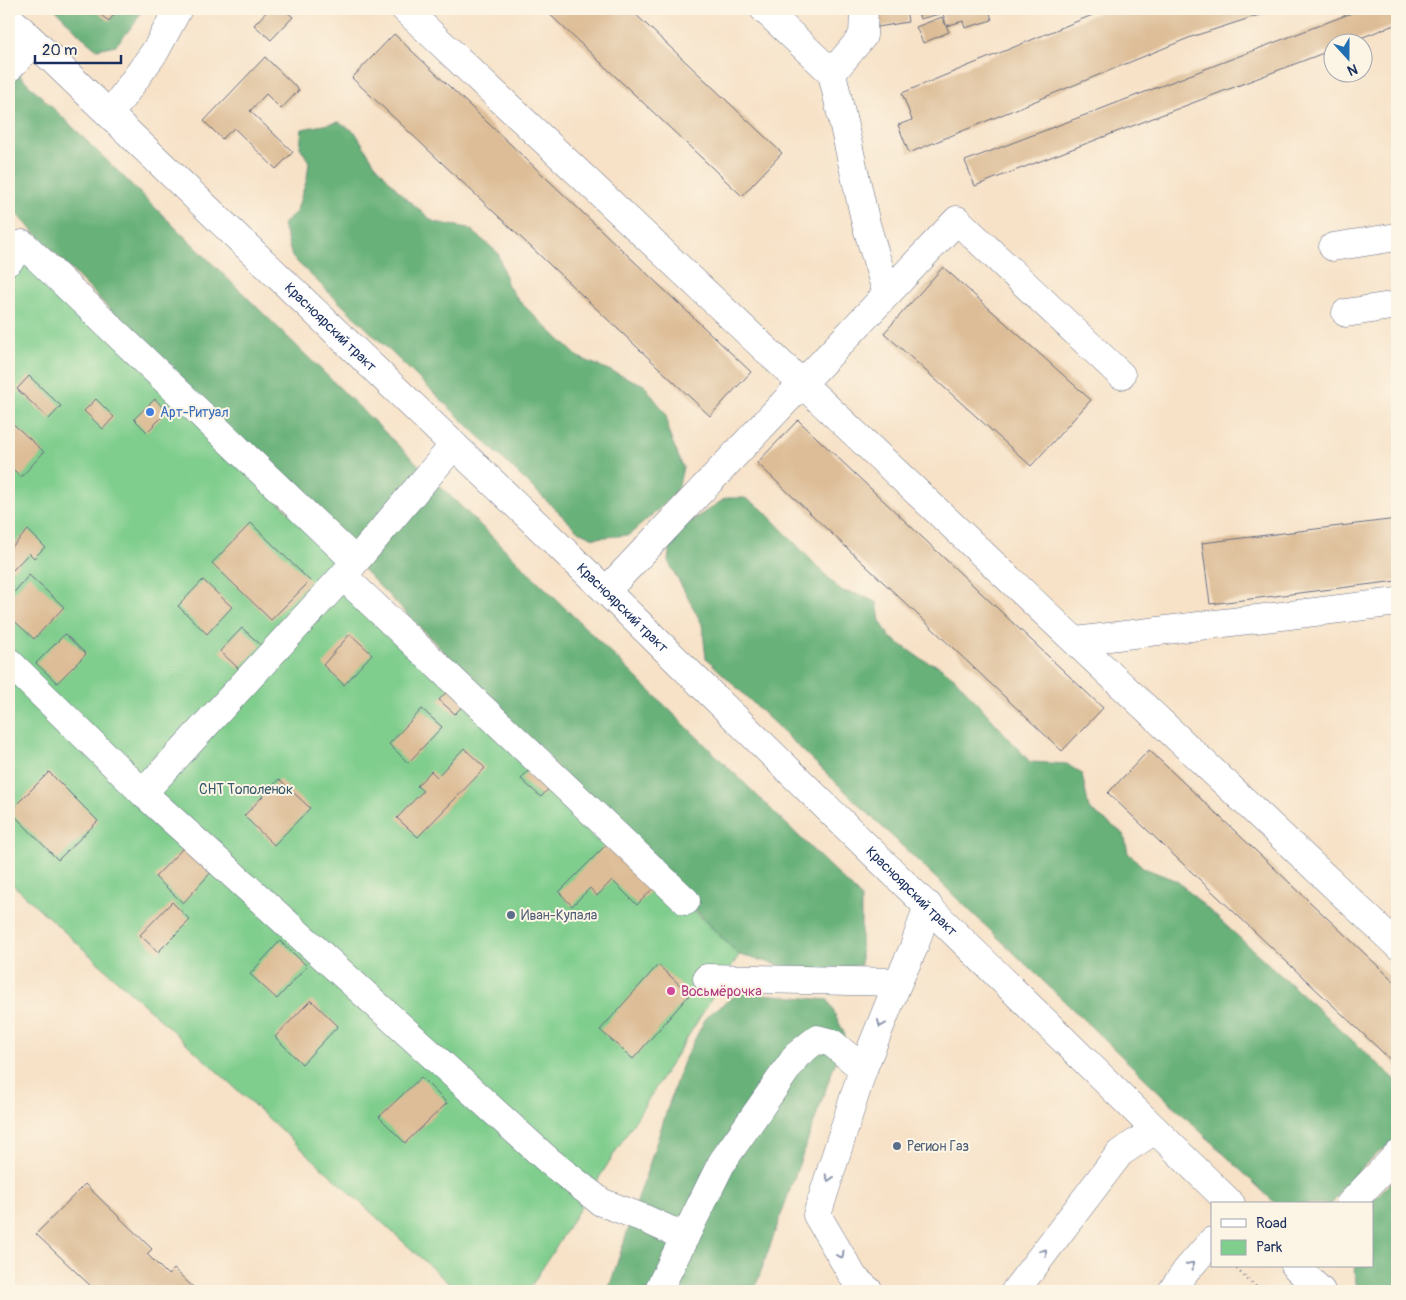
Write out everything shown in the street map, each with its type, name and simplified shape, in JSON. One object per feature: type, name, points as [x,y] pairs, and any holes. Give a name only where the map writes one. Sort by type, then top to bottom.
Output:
[{"type":"main road","points":[[110,114],[156,50],[178,9]]},
{"type":"main road","points":[[405,9],[1393,937]]},
{"type":"main road","points":[[764,9],[832,73],[866,224],[887,294]]},
{"type":"main road","points":[[832,73],[863,36],[864,9]]},
{"type":"main road","name":"Красноярский тракт","points":[[9,18],[606,591],[1230,1202]]},
{"type":"main road","points":[[9,68],[34,42]]},
{"type":"main road","points":[[606,591],[957,220],[1121,375]]},
{"type":"main road","points":[[1333,247],[1397,237]]},
{"type":"main road","points":[[9,261],[23,244],[686,900]]},
{"type":"main road","points":[[1346,313],[1397,305]]},
{"type":"main road","points":[[143,793],[349,568],[454,446]]},
{"type":"main road","points":[[1076,641],[1397,602]]},
{"type":"main road","points":[[9,662],[143,793],[549,1161],[601,1202],[685,1237]]},
{"type":"main road","points":[[869,1291],[854,1278],[817,1215],[862,1069],[914,947],[928,905]]},
{"type":"main road","points":[[707,978],[898,982]]},
{"type":"main road","points":[[658,1291],[722,1162],[797,1055],[817,1038],[832,1043],[862,1069]]},
{"type":"main road","points":[[1015,1291],[1120,1153],[1155,1130]]},
{"type":"main road","points":[[1352,1202],[1397,1155]]},
{"type":"main road","points":[[1172,1291],[1186,1271],[1211,1242]]},
{"type":"main road","points":[[1297,1268],[1321,1291]]},
{"type":"path","points":[[1236,1268],[1260,1291]]},
{"type":"green space","points":[[55,9],[142,9],[135,23],[116,45],[97,49],[80,35]]},
{"type":"green space","points":[[9,65],[861,897],[861,965],[808,972],[739,955],[9,206]]},
{"type":"green space","points":[[339,122],[355,132],[375,164],[403,196],[434,222],[469,228],[498,253],[508,286],[521,303],[578,357],[644,385],[666,414],[669,434],[683,467],[679,485],[668,501],[629,535],[594,538],[578,531],[292,257],[283,224],[296,212],[307,179],[309,162],[300,147],[302,129]]},
{"type":"green space","name":"СНТ Тополенок","points":[[17,244],[739,955],[528,1291],[457,1291],[9,881],[9,254]]},
{"type":"green space","points":[[726,498],[745,498],[761,508],[841,591],[861,595],[877,603],[880,621],[890,637],[921,659],[939,666],[954,677],[1030,762],[1067,764],[1082,774],[1089,809],[1124,834],[1128,853],[1144,868],[1177,881],[1397,1081],[1397,1139],[1362,1168],[1333,1202],[1274,1202],[706,658],[702,624],[668,561],[670,545],[679,529]]},
{"type":"green space","points":[[740,992],[828,1000],[845,1035],[754,1291],[608,1291],[682,1064],[707,1016]]},
{"type":"green space","points":[[1397,1176],[1397,1291],[1365,1291],[1356,1284],[1355,1268],[1374,1268],[1374,1202],[1372,1201]]},
{"type":"building","points":[[92,9],[118,9],[109,21]]},
{"type":"building","points":[[269,9],[283,9],[293,17],[271,40],[254,25]]},
{"type":"building","points":[[544,9],[630,9],[782,153],[742,196]]},
{"type":"building","points":[[875,9],[906,9],[908,22],[878,27]]},
{"type":"building","points":[[917,9],[989,9],[992,20],[965,28],[963,21],[946,26],[943,13],[920,19]]},
{"type":"building","points":[[1107,9],[1278,9],[1191,37],[909,153],[898,125],[912,120],[902,93]]},
{"type":"building","points":[[1362,9],[1397,9],[1397,24],[1374,33],[1324,32],[1324,53],[975,186],[965,161]]},
{"type":"building","points":[[942,17],[949,32],[923,43],[916,27]]},
{"type":"building","points":[[394,34],[751,372],[710,416],[352,78]]},
{"type":"building","points":[[265,57],[299,90],[281,109],[266,94],[250,111],[293,152],[276,169],[234,128],[222,139],[204,121]]},
{"type":"building","points":[[943,267],[1091,400],[1031,466],[884,333]]},
{"type":"building","points":[[29,376],[61,406],[49,419],[17,389]]},
{"type":"building","points":[[96,399],[114,417],[103,429],[84,411]]},
{"type":"building","points":[[155,399],[167,412],[147,432],[134,419]]},
{"type":"building","points":[[9,420],[44,452],[21,477],[9,465]]},
{"type":"building","points":[[798,420],[1103,708],[1062,751],[757,463]]},
{"type":"building","points":[[1397,519],[1397,581],[1210,604],[1202,543]]},
{"type":"building","points":[[251,523],[310,581],[271,620],[212,563]]},
{"type":"building","points":[[28,530],[45,547],[34,558],[29,553],[13,570],[9,566],[9,550]]},
{"type":"building","points":[[29,575],[64,607],[34,639],[9,616],[9,598]]},
{"type":"building","points":[[203,580],[232,607],[207,634],[178,606]]},
{"type":"building","points":[[242,628],[261,645],[239,669],[220,651]]},
{"type":"building","points":[[65,634],[86,654],[57,683],[36,663]]},
{"type":"building","points":[[350,634],[372,654],[344,685],[323,665]]},
{"type":"building","points":[[450,688],[466,702],[455,714],[439,700]]},
{"type":"building","points":[[422,709],[442,727],[408,763],[389,744]]},
{"type":"building","points":[[464,748],[485,768],[418,837],[397,818],[423,791],[417,786],[431,771],[437,777]]},
{"type":"building","points":[[1149,750],[1397,984],[1397,1066],[1108,793]]},
{"type":"building","points":[[531,767],[551,786],[541,797],[521,779]]},
{"type":"building","points":[[49,772],[98,821],[58,860],[10,811]]},
{"type":"building","points":[[279,779],[310,808],[274,845],[244,816]]},
{"type":"building","points":[[611,840],[656,885],[637,905],[612,880],[597,896],[590,888],[572,906],[559,892]]},
{"type":"building","points":[[188,843],[215,868],[183,903],[155,877]]},
{"type":"building","points":[[172,902],[190,920],[158,952],[140,935]]},
{"type":"building","points":[[280,941],[307,966],[277,999],[250,974]]},
{"type":"building","points":[[658,965],[690,994],[633,1059],[600,1030]]},
{"type":"building","points":[[311,1000],[338,1026],[302,1064],[275,1037]]},
{"type":"building","points":[[421,1077],[447,1103],[405,1143],[379,1117]]},
{"type":"building","points":[[85,1184],[152,1249],[147,1254],[168,1275],[174,1269],[197,1291],[96,1291],[36,1234]]},
{"type":"place","name":"Арт-Ритуал","points":[[150,412]]},
{"type":"place","name":"Иван-Купала","points":[[511,915]]},
{"type":"place","name":"Восьмёрочка","points":[[671,991]]},
{"type":"place","name":"Регион Газ","points":[[897,1146]]}]
